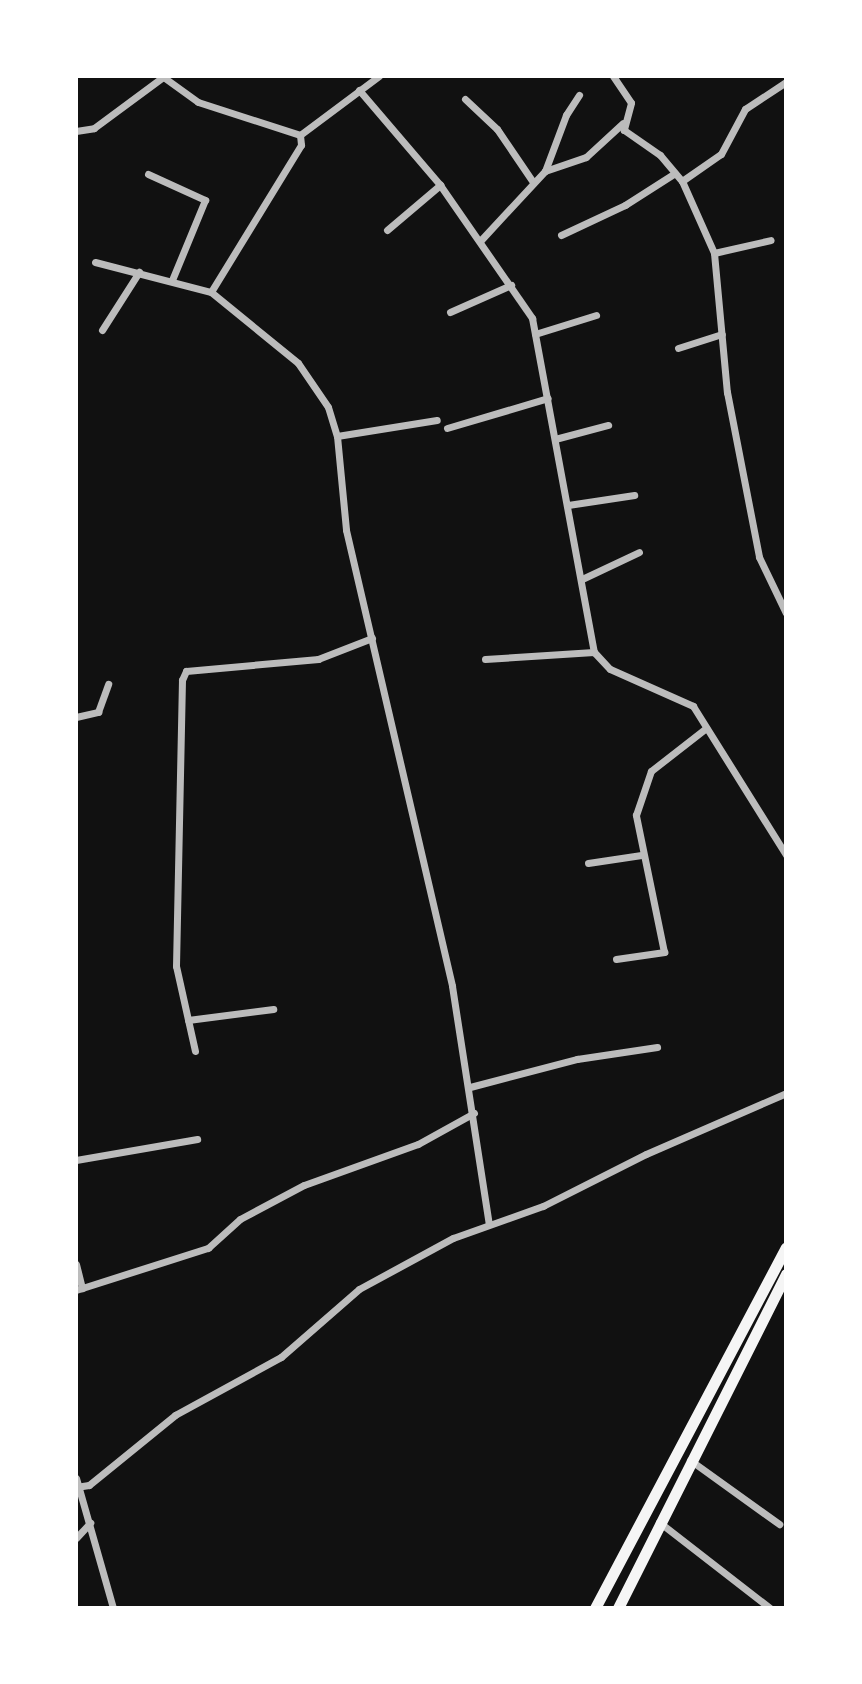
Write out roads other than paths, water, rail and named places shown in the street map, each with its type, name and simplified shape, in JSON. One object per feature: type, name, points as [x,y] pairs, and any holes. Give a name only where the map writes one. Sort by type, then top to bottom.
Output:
[{"type":"highway","points":[[595,1608],[786,1248]]},
{"type":"highway","points":[[618,1608],[690,1460],[786,1276]]},
{"type":"street","points":[[76,131],[94,128],[162,76],[198,102],[300,135]]},
{"type":"street","points":[[300,135],[379,76]]},
{"type":"street","points":[[481,240],[545,171],[586,157],[623,123],[631,103],[613,76]]},
{"type":"street","points":[[682,181],[721,154],[745,109],[786,82]]},
{"type":"street","points":[[359,90],[440,185],[481,240],[532,318],[594,652],[610,669],[693,706],[786,855]]},
{"type":"street","points":[[545,171],[566,115],[579,95]]},
{"type":"street","points":[[465,99],[497,129],[533,182]]},
{"type":"street","points":[[623,123],[624,130],[660,155],[682,181],[714,253],[727,392],[759,557],[786,613]]},
{"type":"street","points":[[211,292],[301,145],[300,135]]},
{"type":"street","points":[[561,235],[625,205],[675,173]]},
{"type":"street","points":[[148,174],[205,200],[172,280]]},
{"type":"street","points":[[387,230],[440,185]]},
{"type":"street","points":[[714,253],[771,240]]},
{"type":"street","points":[[95,262],[211,292],[298,363],[328,407],[337,436],[346,530],[452,986],[489,1224]]},
{"type":"street","points":[[102,330],[139,272]]},
{"type":"street","points":[[450,312],[511,285]]},
{"type":"street","points":[[535,334],[596,315]]},
{"type":"street","points":[[678,348],[722,334]]},
{"type":"street","points":[[447,428],[548,398]]},
{"type":"street","points":[[337,436],[437,420]]},
{"type":"street","points":[[555,439],[608,425]]},
{"type":"street","points":[[568,505],[634,495]]},
{"type":"street","points":[[582,579],[639,552]]},
{"type":"street","points":[[195,1051],[176,966],[176,810],[186,671],[318,659],[372,638]]},
{"type":"street","points":[[485,659],[594,652]]},
{"type":"street","points":[[76,717],[98,712],[108,684]]},
{"type":"street","points":[[616,959],[661,954],[665,948],[641,855],[636,815],[651,771],[706,728]]},
{"type":"street","points":[[588,863],[641,855]]},
{"type":"street","points":[[188,1020],[273,1009]]},
{"type":"street","points":[[470,1087],[577,1059],[657,1047]]},
{"type":"street","points":[[78,1487],[175,1415],[281,1357],[359,1289],[453,1238],[543,1206],[646,1154],[786,1093]]},
{"type":"street","points":[[76,1264],[79,1289],[208,1248],[240,1219],[304,1185],[418,1144],[474,1113]]},
{"type":"street","points":[[76,1160],[197,1139]]},
{"type":"street","points":[[690,1460],[779,1524]]},
{"type":"street","points":[[76,1478],[113,1608]]},
{"type":"street","points":[[659,1522],[770,1608]]},
{"type":"street","points":[[76,1538],[90,1523]]}]
